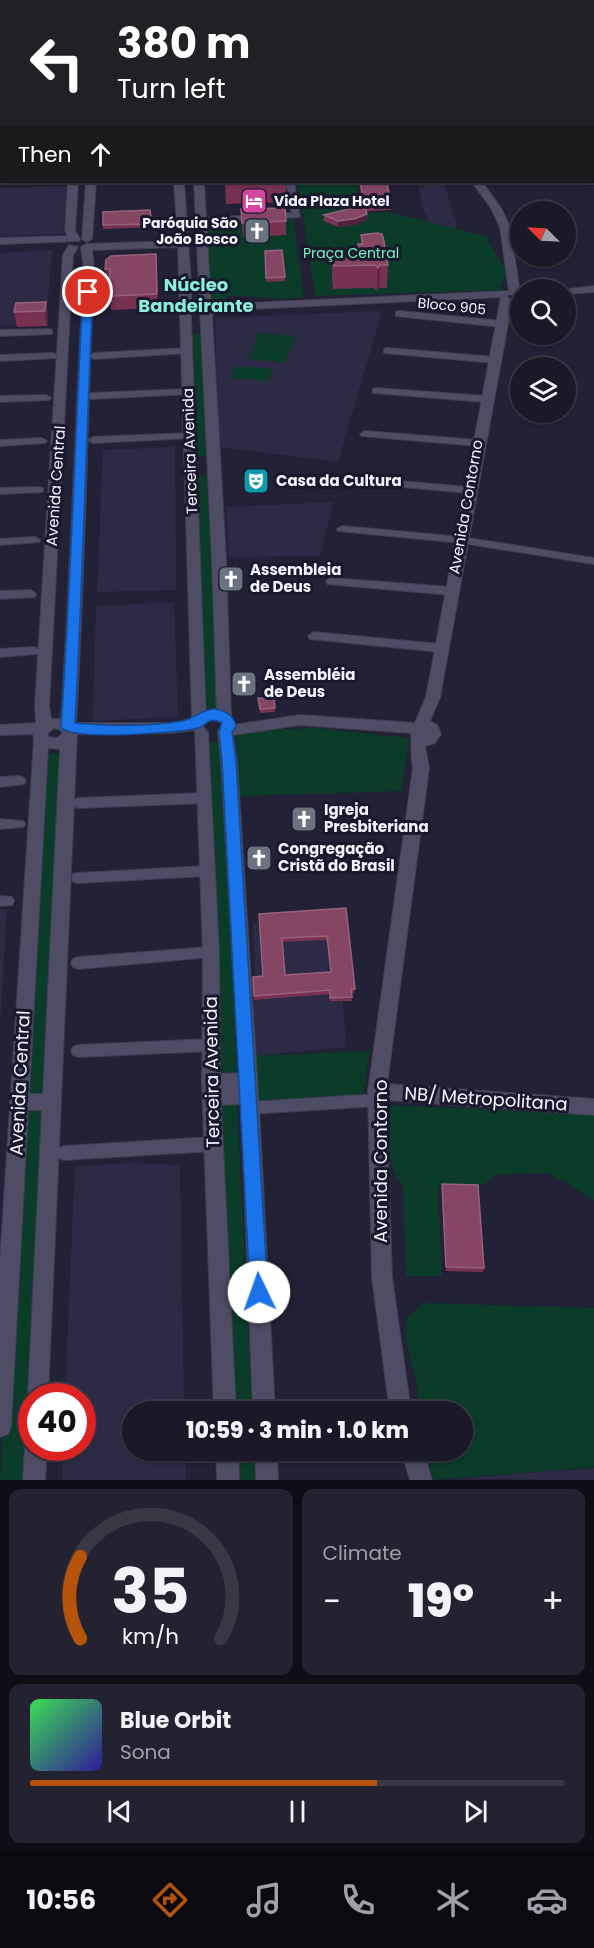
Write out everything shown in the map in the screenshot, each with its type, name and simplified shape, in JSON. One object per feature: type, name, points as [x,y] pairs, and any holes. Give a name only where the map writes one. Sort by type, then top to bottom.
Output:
[{"type":"street","name":"Avenida Central","points":[[39,1383],[87,358],[89,268],[80,242],[70,231],[73,183]]},
{"type":"street","name":"Avenida Central","points":[[0,1426],[42,733],[60,358],[68,255],[80,242],[92,194],[91,183]]},
{"type":"street","name":"Terceira Avenida","points":[[179,183],[183,239],[199,727],[211,952],[211,1090],[225,1401]]},
{"type":"street","name":"Terceira Avenida","points":[[199,183],[263,1401]]},
{"type":"street","points":[[180,208],[201,212],[297,215],[290,183]]},
{"type":"street","points":[[478,183],[496,208],[504,227],[513,279]]},
{"type":"street","points":[[72,194],[79,196],[92,194]]},
{"type":"street","points":[[0,241],[60,238],[80,242]]},
{"type":"street","points":[[0,249],[80,242],[183,239]]},
{"type":"street","points":[[576,290],[594,289]]},
{"type":"street","points":[[185,326],[193,329],[217,308],[226,307],[510,296]]},
{"type":"street","name":"Avenida Contorno","points":[[399,1401],[382,1277],[377,1096],[421,768],[426,760],[424,732],[435,708],[433,697],[469,490],[502,321],[510,303]]},
{"type":"street","name":"Bloco 905","points":[[399,314],[502,321]]},
{"type":"street","points":[[0,333],[49,332]]},
{"type":"street","points":[[0,358],[87,358],[186,351]]},
{"type":"street","points":[[387,351],[495,360]]},
{"type":"street","points":[[376,391],[486,399]]},
{"type":"street","points":[[91,396],[188,392]]},
{"type":"street","points":[[0,399],[46,398]]},
{"type":"street","points":[[365,434],[478,443]]},
{"type":"street","points":[[93,440],[189,436]]},
{"type":"street","points":[[0,443],[42,441]]},
{"type":"street","points":[[190,460],[213,459]]},
{"type":"street","points":[[190,475],[202,472],[213,473]]},
{"type":"street","points":[[352,480],[469,490]]},
{"type":"street","points":[[0,491],[39,490]]},
{"type":"street","points":[[54,511],[78,517]]},
{"type":"street","points":[[53,529],[78,517]]},
{"type":"street","points":[[342,529],[462,540],[594,561]]},
{"type":"street","points":[[0,542],[35,540]]},
{"type":"street","points":[[331,582],[451,591]]},
{"type":"street","points":[[0,595],[31,594]]},
{"type":"street","points":[[314,636],[441,648]]},
{"type":"street","points":[[0,653],[33,651]]},
{"type":"street","points":[[199,727],[210,714],[226,725],[328,720],[424,732]]},
{"type":"street","points":[[0,740],[42,733],[54,723],[68,733],[199,727],[216,736],[226,725]]},
{"type":"street","points":[[0,730],[42,733]]},
{"type":"street","points":[[0,782],[20,781]]},
{"type":"street","points":[[78,803],[204,798]]},
{"type":"street","points":[[0,824],[19,824]]},
{"type":"street","points":[[78,878],[206,871]]},
{"type":"street","points":[[78,963],[211,952]]},
{"type":"street","points":[[78,1051],[211,1045]]},
{"type":"street","points":[[211,1090],[248,1094],[377,1096]]},
{"type":"street","name":"NB/ Metropolitana","points":[[377,1096],[594,1107]]},
{"type":"street","points":[[18,1103],[52,1101]]},
{"type":"street","points":[[64,1153],[213,1144]]},
{"type":"street","points":[[34,1480],[35,1461]]},
{"type":"street","points":[[227,1461],[228,1480]]},
{"type":"street","points":[[266,1461],[267,1480]]},
{"type":"street","points":[[415,1461],[421,1480]]},
{"type":"shaded area","points":[[418,183],[444,183],[457,228],[431,230],[425,211],[423,211]]},
{"type":"shaded area","points":[[67,186],[63,234],[0,236],[0,188]]},
{"type":"shaded area","points":[[52,250],[46,324],[0,326],[0,253]]},
{"type":"shaded area","points":[[382,311],[338,462],[219,447],[215,318]]},
{"type":"shaded area","points":[[175,447],[176,590],[97,592],[103,450]]},
{"type":"shaded area","points":[[334,502],[320,556],[229,557],[226,507]]},
{"type":"shaded area","points":[[174,602],[178,717],[93,721],[96,606]]},
{"type":"shaded area","points":[[0,909],[7,909],[0,1022]]},
{"type":"shaded area","points":[[345,913],[342,993],[346,1047],[253,1056],[249,977],[255,976],[253,923]]},
{"type":"shaded area","points":[[132,1163],[180,1165],[184,1401],[122,1401],[122,1461],[185,1461],[186,1480],[62,1480],[63,1461],[96,1461],[96,1383],[66,1383],[75,1166]]},
{"type":"shaded area","points":[[594,1468],[594,1480],[449,1479]]},
{"type":"green space","name":"Praça Central","points":[[298,183],[357,183],[359,207],[367,213],[390,212],[486,236],[507,273],[499,290],[315,296]]},
{"type":"green space","points":[[293,219],[304,296],[273,298],[228,296],[227,301],[209,300],[206,221]]},
{"type":"green space","points":[[188,333],[201,334],[210,455],[194,457]]},
{"type":"green space","points":[[259,333],[296,336],[284,363],[248,359]]},
{"type":"green space","points":[[235,366],[273,369],[269,381],[230,378]]},
{"type":"green space","points":[[209,475],[219,712],[202,713],[193,476]]},
{"type":"green space","points":[[317,728],[409,738],[401,791],[240,796],[236,731]]},
{"type":"green space","points":[[223,742],[237,1077],[210,1078],[201,743]]},
{"type":"green space","points":[[61,753],[29,1383],[18,1383],[18,1461],[25,1461],[24,1480],[0,1480],[42,754]]},
{"type":"green space","points":[[370,1051],[363,1097],[257,1103],[253,1056]]},
{"type":"green space","points":[[237,1099],[252,1401],[227,1401],[213,1101]]},
{"type":"green space","points":[[391,1105],[594,1115],[594,1201],[547,1173],[495,1175],[475,1188],[438,1186],[442,1276],[406,1276],[403,1184],[392,1167],[389,1147]]},
{"type":"green space","points":[[424,1303],[594,1308],[594,1467],[433,1480],[428,1461],[473,1461],[473,1401],[419,1401],[415,1375],[405,1337],[407,1317]]},
{"type":"green space","points":[[230,1461],[254,1461],[255,1480],[231,1480]]},
{"type":"building","points":[[360,183],[387,183],[391,204],[365,205]]},
{"type":"building","points":[[365,205],[367,214],[354,219],[338,221],[324,215]]},
{"type":"building","points":[[285,208],[286,221],[242,223],[241,209]]},
{"type":"building","points":[[150,210],[152,224],[103,225],[103,212]]},
{"type":"building","points":[[382,234],[388,265],[380,265],[378,268],[375,265],[334,266],[332,255],[360,254],[358,244],[363,244],[361,235]]},
{"type":"building","points":[[282,250],[285,277],[266,278],[265,251]]},
{"type":"building","points":[[156,254],[157,294],[110,296],[110,269],[105,269],[106,260],[111,256]]},
{"type":"building","points":[[46,302],[45,311],[14,312],[16,303]]},
{"type":"building","points":[[258,698],[274,699],[275,708],[260,709]]},
{"type":"building","points":[[346,908],[355,989],[351,989],[352,997],[330,998],[330,990],[254,996],[253,977],[263,976],[259,914]],"holes":[[[327,936],[331,972],[285,975],[282,938]]]},
{"type":"building","points":[[442,1184],[478,1185],[484,1268],[446,1267]]},
{"type":"place","name":"Vida Plaza Hotel","points":[[254,201]]},
{"type":"place","name":"Paróquia São João Bosco","points":[[257,231]]},
{"type":"place","name":"Casa da Cultura","points":[[256,481]]},
{"type":"place","name":"Assembleia de Deus","points":[[231,579]]},
{"type":"place","name":"Assembléia de Deus","points":[[244,684]]},
{"type":"place","name":"Igreja Presbiteriana","points":[[304,819]]},
{"type":"place","name":"Congregação Cristã do Brasil","points":[[259,858]]},
{"type":"district","name":"Núcleo Bandeirante","points":[[196,295]]},
{"type":"route","points":[[88,292],[80,439],[76,598],[68,727],[102,730],[170,728],[198,724],[201,718],[210,714],[220,714],[228,720],[229,726],[225,732],[229,761],[259,1292]]}]
